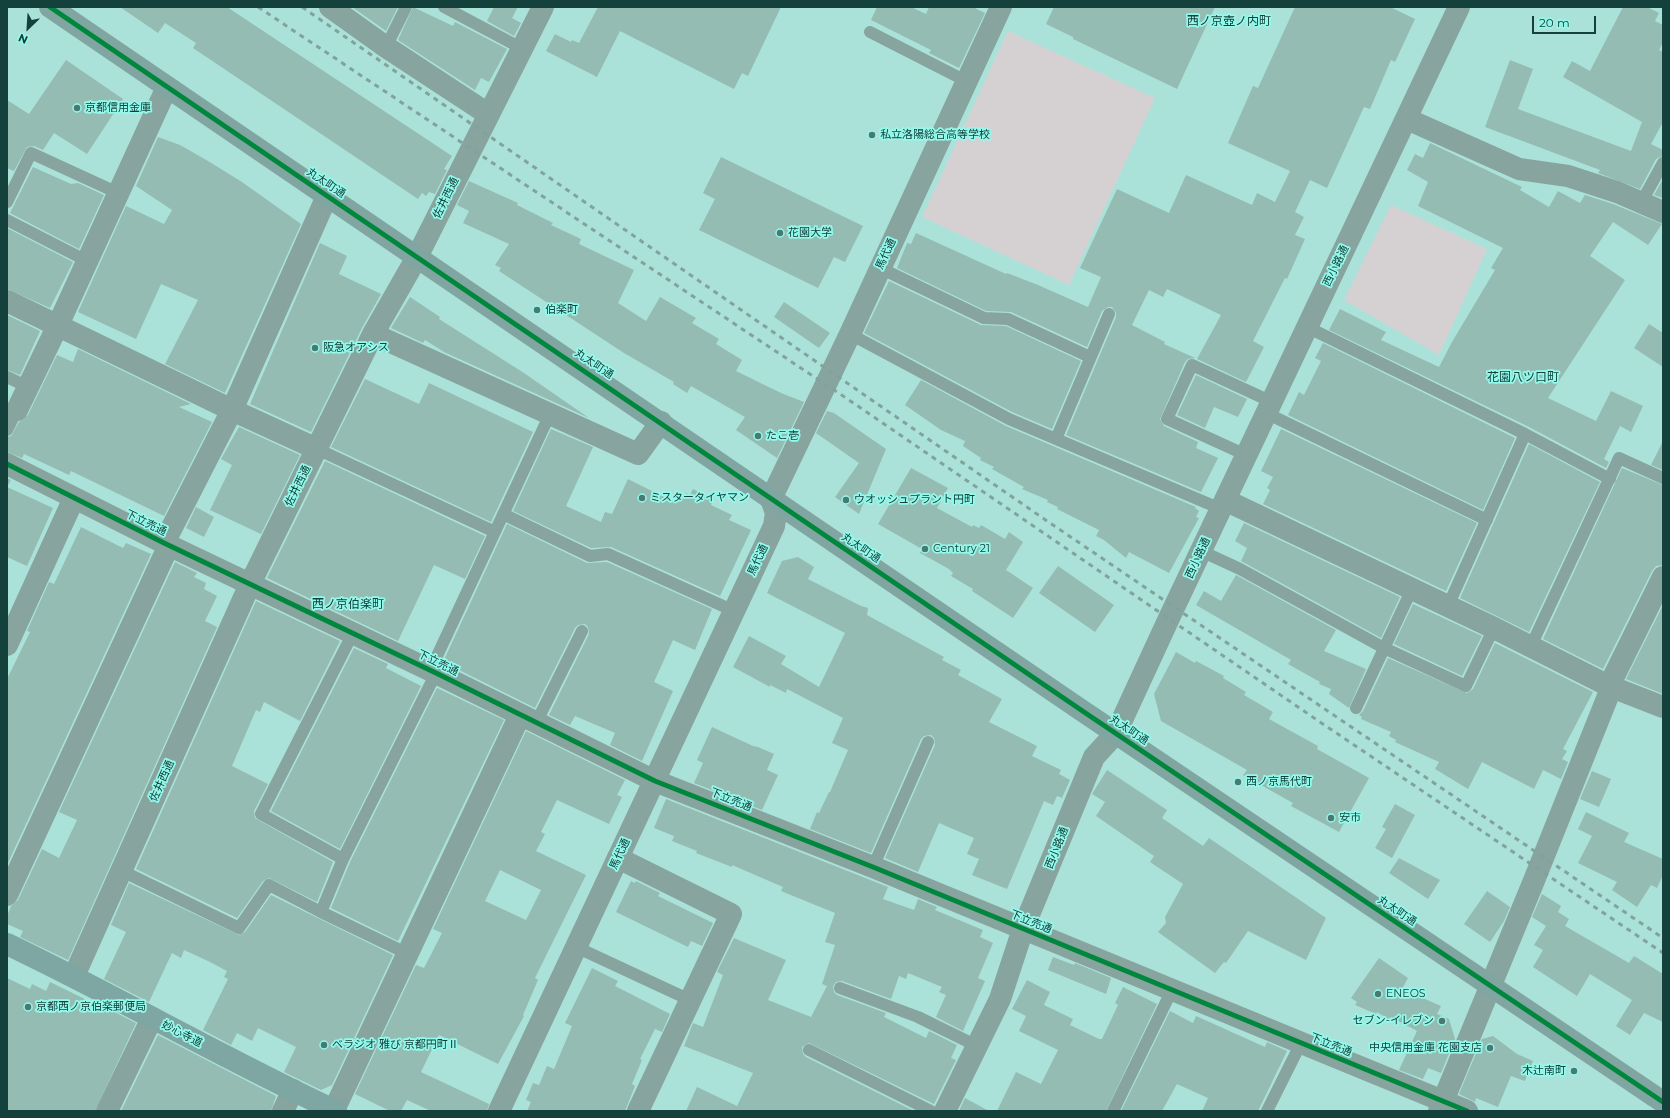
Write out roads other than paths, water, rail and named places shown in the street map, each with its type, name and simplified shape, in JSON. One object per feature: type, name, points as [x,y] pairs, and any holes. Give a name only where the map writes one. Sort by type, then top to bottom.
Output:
[{"type":"main road","name":"丸太町通","points":[[50,7],[661,422],[771,499],[1663,1102]]},
{"type":"main road","name":"妙心寺道","points":[[7,944],[74,976],[152,1018],[335,1110]]},
{"type":"street","points":[[330,7],[386,47],[488,114]]},
{"type":"street","name":"佐井西通","points":[[74,976],[250,584],[374,334],[417,257],[543,7]]},
{"type":"street","name":"馬代通","points":[[499,1111],[774,526],[776,513],[771,499],[850,334],[1001,7]]},
{"type":"street","name":"西小路通","points":[[946,1111],[1000,999],[1023,930],[1094,757],[1116,733],[1246,454],[1407,119],[1459,7]]},
{"type":"street","points":[[17,410],[58,325],[167,87]]},
{"type":"street","points":[[1407,119],[1519,169],[1568,176],[1617,192],[1663,212]]},
{"type":"street","points":[[7,895],[167,544],[232,410],[327,196]]},
{"type":"street","points":[[7,300],[232,410],[317,449]]},
{"type":"street","points":[[374,334],[638,454],[661,422]]},
{"type":"street","name":"下立売通","points":[[7,464],[167,544],[655,781],[873,867],[1023,930],[1301,1043],[1441,1106],[1467,1111]]},
{"type":"street","points":[[7,644],[74,498]]},
{"type":"street","points":[[1223,505],[1412,589],[1611,686],[1663,707]]},
{"type":"street","points":[[1441,1106],[1611,686],[1663,577]]},
{"type":"street","points":[[335,1110],[406,953],[528,719]]},
{"type":"street","points":[[618,858],[731,914],[638,1111]]},
{"type":"street","points":[[106,1111],[152,1018]]},
{"type":"street","points":[[283,1111],[293,1090]]},
{"type":"lane","points":[[386,47],[406,7]]},
{"type":"lane","points":[[444,7],[521,48]]},
{"type":"lane","points":[[870,32],[966,82]]},
{"type":"lane","points":[[7,202],[31,153],[118,193]]},
{"type":"lane","points":[[1641,203],[1663,163]]},
{"type":"lane","points":[[7,220],[87,261]]},
{"type":"lane","points":[[880,268],[984,318],[1008,319],[1090,357]]},
{"type":"lane","points":[[1056,439],[1109,314]]},
{"type":"lane","points":[[1307,327],[1525,434],[1610,479]]},
{"type":"lane","points":[[850,334],[1009,419],[1223,505]]},
{"type":"lane","points":[[1246,454],[1167,419],[1192,365],[1269,408],[1487,520]]},
{"type":"lane","points":[[7,377],[28,387]]},
{"type":"lane","points":[[7,430],[17,410]]},
{"type":"lane","points":[[321,912],[343,859],[433,672],[503,514],[550,414]]},
{"type":"lane","points":[[1448,606],[1525,434]]},
{"type":"lane","points":[[317,449],[495,532]]},
{"type":"lane","points":[[1531,646],[1620,458],[1663,478]]},
{"type":"lane","points":[[503,514],[590,556],[608,554],[734,611]]},
{"type":"lane","points":[[1201,551],[1240,569],[1384,648],[1466,686],[1494,628]]},
{"type":"lane","points":[[1356,708],[1412,589]]},
{"type":"lane","points":[[528,719],[582,631]]},
{"type":"lane","points":[[343,859],[261,814],[353,633]]},
{"type":"lane","points":[[873,867],[928,742]]},
{"type":"lane","points":[[122,871],[239,928],[269,885],[406,953]]},
{"type":"lane","points":[[576,947],[690,1000]]},
{"type":"lane","points":[[840,988],[918,1017],[977,1046]]},
{"type":"lane","points":[[1113,1111],[1172,990]]},
{"type":"lane","points":[[1267,1111],[1301,1043]]},
{"type":"lane","points":[[809,1050],[931,1111]]},
{"type":"railway","points":[[258,7],[849,400],[1320,722],[1663,953]]},
{"type":"railway","points":[[302,7],[1050,523],[1663,938]]},
{"type":"place","name":"京都信用金庫","points":[[77,108]]},
{"type":"place","name":"私立洛陽総合高等学校","points":[[872,135]]},
{"type":"place","name":"花園大学","points":[[780,233]]},
{"type":"place","name":"伯楽町","points":[[537,310]]},
{"type":"place","name":"阪急オアシス","points":[[315,348]]},
{"type":"place","name":"たこ壱","points":[[758,436]]},
{"type":"place","name":"ミスタータイヤマン","points":[[642,498]]},
{"type":"place","name":"ウオッシュプラント円町","points":[[846,500]]},
{"type":"place","name":"Century 21","points":[[925,549]]},
{"type":"place","name":"西ノ京馬代町","points":[[1238,782]]},
{"type":"place","name":"安市","points":[[1331,818]]},
{"type":"place","name":"ENEOS","points":[[1378,994]]},
{"type":"place","name":"京都西ノ京伯楽郵便局","points":[[28,1007]]},
{"type":"place","name":"セブン-イレブン","points":[[1442,1021]]},
{"type":"place","name":"べラジオ 雅び 京都円町Ⅱ","points":[[324,1045]]},
{"type":"place","name":"中央信用金庫 花園支店","points":[[1490,1048]]},
{"type":"place","name":"木辻南町","points":[[1574,1071]]},
{"type":"district","name":"西ノ京壺ノ内町","points":[[1229,21]]},
{"type":"district","name":"花園八ツ口町","points":[[1523,377]]},
{"type":"district","name":"西ノ京伯楽町","points":[[348,604]]}]
